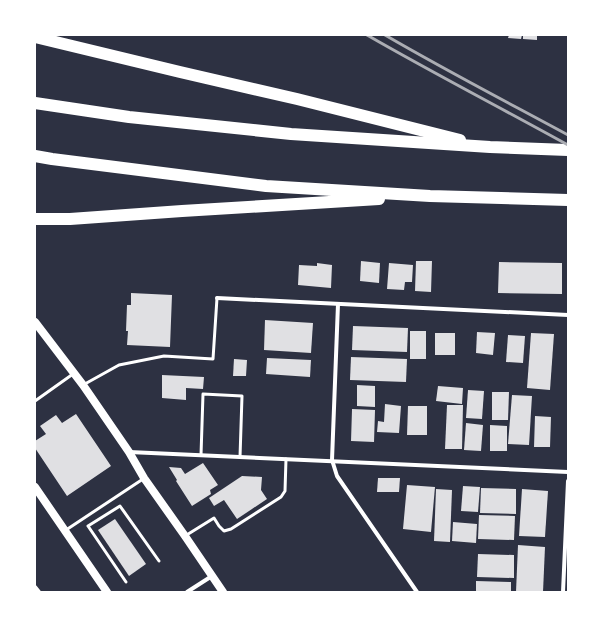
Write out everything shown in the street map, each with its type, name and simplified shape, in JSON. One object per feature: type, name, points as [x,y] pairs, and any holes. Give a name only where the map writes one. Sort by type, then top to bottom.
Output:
[{"type":"highway","points":[[35,37],[297,99],[490,147]]},
{"type":"highway","points":[[35,103],[129,117],[291,134],[490,147],[568,150]]},
{"type":"highway","points":[[35,156],[266,186],[430,196],[568,200]]},
{"type":"highway","points":[[35,219],[70,219],[430,196]]},
{"type":"main road","points":[[35,322],[75,373],[129,452],[144,478],[223,592]]},
{"type":"main road","points":[[35,488],[107,592]]},
{"type":"street","points":[[217,298],[568,315]]},
{"type":"street","points":[[338,304],[332,460],[337,476],[418,592]]},
{"type":"street","points":[[129,452],[332,460],[568,472]]},
{"type":"street","points":[[563,592],[568,481]]},
{"type":"street","points":[[187,592],[212,576]]},
{"type":"street","points":[[35,587],[39,592]]},
{"type":"lane","points":[[83,385],[119,366],[164,356],[213,359],[217,298]]},
{"type":"lane","points":[[35,401],[75,373]]},
{"type":"lane","points":[[201,455],[203,394],[242,396],[240,457]]},
{"type":"lane","points":[[185,536],[214,518],[224,531],[231,529],[281,497],[285,491],[286,459]]},
{"type":"lane","points":[[65,531],[144,478]]},
{"type":"lane","points":[[126,582],[88,526],[120,506],[158,561]]},
{"type":"building","points":[[509,35],[522,35],[521,39],[508,38]]},
{"type":"building","points":[[523,35],[537,35],[537,40],[523,39]]},
{"type":"building","points":[[361,261],[380,263],[379,283],[360,281]]},
{"type":"building","points":[[416,261],[432,261],[431,292],[415,291]]},
{"type":"building","points":[[499,262],[562,263],[562,294],[498,293]]},
{"type":"building","points":[[317,263],[332,265],[331,288],[298,285],[299,265],[317,266]]},
{"type":"building","points":[[389,263],[413,265],[412,282],[405,282],[404,290],[387,289]]},
{"type":"building","points":[[131,293],[172,295],[170,347],[127,345],[127,305],[131,305]]},
{"type":"building","points":[[265,320],[313,323],[311,353],[264,350]]},
{"type":"building","points":[[353,326],[408,328],[407,352],[352,350]]},
{"type":"building","points":[[410,331],[426,331],[426,359],[410,359]]},
{"type":"building","points":[[477,332],[495,333],[493,355],[476,353]]},
{"type":"building","points":[[435,333],[455,333],[455,355],[435,355]]},
{"type":"building","points":[[531,333],[554,334],[550,390],[527,388]]},
{"type":"building","points":[[508,335],[525,336],[523,363],[506,362]]},
{"type":"building","points":[[351,357],[407,359],[406,382],[350,380]]},
{"type":"building","points":[[267,358],[311,360],[310,377],[266,374]]},
{"type":"building","points":[[234,359],[247,360],[246,376],[233,376]]},
{"type":"building","points":[[162,375],[204,377],[203,389],[186,388],[186,400],[162,398]]},
{"type":"building","points":[[357,385],[375,386],[375,407],[357,406]]},
{"type":"building","points":[[438,386],[463,388],[462,404],[436,401]]},
{"type":"building","points":[[468,390],[484,391],[482,419],[466,418]]},
{"type":"building","points":[[492,392],[509,392],[508,420],[492,420]]},
{"type":"building","points":[[512,395],[532,396],[529,445],[508,444]]},
{"type":"building","points":[[385,404],[401,406],[399,433],[377,432],[378,421],[384,422]]},
{"type":"building","points":[[447,405],[463,405],[462,449],[445,449]]},
{"type":"building","points":[[408,406],[427,406],[427,435],[407,435]]},
{"type":"building","points":[[352,409],[375,410],[374,442],[351,441]]},
{"type":"building","points":[[76,414],[111,466],[67,496],[35,448],[35,441],[46,434],[40,426],[56,415],[62,423]]},
{"type":"building","points":[[535,416],[551,417],[550,447],[534,447]]},
{"type":"building","points":[[466,423],[483,425],[481,451],[464,450]]},
{"type":"building","points":[[490,425],[507,426],[507,451],[490,451]]},
{"type":"building","points":[[203,463],[218,485],[210,490],[211,494],[192,506],[169,467],[181,468],[185,474]]},
{"type":"building","points":[[242,476],[262,477],[261,490],[267,499],[237,519],[224,500],[214,506],[209,498]]},
{"type":"building","points":[[378,478],[400,478],[399,492],[377,492]]},
{"type":"building","points":[[407,485],[435,487],[431,532],[403,529]]},
{"type":"building","points":[[463,486],[480,487],[478,512],[461,511]]},
{"type":"building","points":[[481,488],[516,489],[516,514],[480,513]]},
{"type":"building","points":[[436,489],[452,490],[450,542],[434,541]]},
{"type":"building","points":[[522,489],[548,491],[545,537],[519,536]]},
{"type":"building","points":[[479,515],[515,516],[514,540],[478,539]]},
{"type":"building","points":[[115,519],[146,564],[129,576],[98,530]]},
{"type":"building","points":[[453,522],[477,524],[476,543],[452,541]]},
{"type":"building","points":[[518,545],[545,547],[543,592],[516,592]]},
{"type":"building","points":[[478,554],[514,555],[514,578],[477,577]]},
{"type":"building","points":[[476,581],[511,582],[511,592],[476,592]]},
{"type":"railway","points":[[367,35],[568,145]]},
{"type":"railway","points":[[385,35],[568,135]]}]
